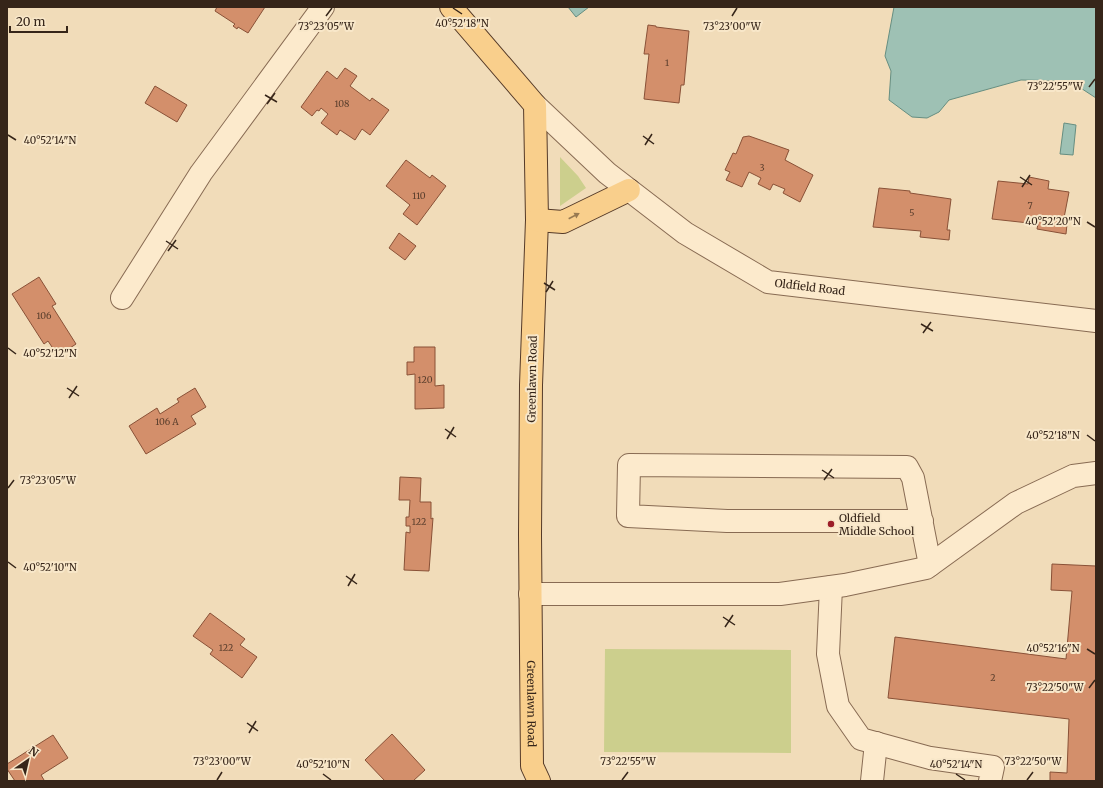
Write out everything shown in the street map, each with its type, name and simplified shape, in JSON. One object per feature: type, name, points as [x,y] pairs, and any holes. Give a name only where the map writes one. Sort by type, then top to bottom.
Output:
[{"type":"main road","points":[[451,7],[535,105]]},
{"type":"main road","name":"Greenlawn Road","points":[[535,105],[537,220],[531,385],[530,594],[532,766],[539,781]]},
{"type":"main road","points":[[537,220],[563,222],[629,190]]},
{"type":"street","points":[[122,298],[201,173],[323,7]]},
{"type":"street","name":"Oldfield Road","points":[[535,105],[608,173],[685,233],[768,282],[1096,321]]},
{"type":"street","points":[[922,521],[727,521],[628,516],[629,465],[907,467],[913,478],[922,521],[930,565]]},
{"type":"street","points":[[530,594],[780,594],[831,587],[926,568],[1016,503],[1073,476],[1096,473]]},
{"type":"street","points":[[831,587],[828,654],[838,706],[861,739],[930,758],[993,767],[990,781]]},
{"type":"street","points":[[872,781],[876,743]]},
{"type":"green space","points":[[560,157],[578,176],[586,188],[560,206]]},
{"type":"green space","points":[[605,649],[791,650],[791,753],[604,752]]},
{"type":"shaded area","points":[[568,7],[589,7],[576,17]]},
{"type":"shaded area","points":[[894,7],[1096,7],[1096,98],[1070,81],[1021,80],[949,100],[939,112],[927,118],[912,117],[889,100],[891,71],[885,56]]},
{"type":"shaded area","points":[[1064,123],[1076,125],[1073,155],[1060,154]]},
{"type":"building","points":[[217,7],[265,7],[248,33],[238,27],[237,29],[233,26],[235,24],[215,11]]},
{"type":"building","points":[[648,25],[689,31],[684,85],[681,85],[679,103],[644,99],[649,54],[644,54]]},
{"type":"building","points":[[345,68],[357,76],[350,86],[370,101],[372,98],[389,110],[370,135],[362,129],[355,140],[340,130],[337,135],[321,123],[328,114],[321,108],[312,116],[301,107],[327,71],[337,79]]},
{"type":"building","points":[[155,86],[187,105],[177,122],[145,103]]},
{"type":"building","points":[[749,136],[789,150],[785,160],[813,175],[800,202],[783,193],[785,189],[773,184],[770,190],[758,184],[761,178],[749,172],[742,187],[726,180],[730,172],[725,170],[733,153],[736,154],[743,137]]},
{"type":"building","points":[[406,160],[430,178],[432,175],[446,186],[417,225],[403,214],[410,205],[386,186]]},
{"type":"building","points":[[1029,177],[1049,181],[1048,189],[1069,192],[1063,223],[1067,224],[1066,234],[1037,229],[1038,224],[992,219],[998,181],[1028,184]]},
{"type":"building","points":[[879,188],[910,191],[910,193],[951,199],[947,230],[950,230],[949,240],[920,237],[921,231],[873,227]]},
{"type":"building","points":[[399,233],[416,246],[405,260],[389,248]]},
{"type":"building","points":[[39,277],[56,304],[52,306],[76,344],[58,356],[48,341],[44,344],[12,294]]},
{"type":"building","points":[[414,347],[435,347],[435,386],[444,385],[444,408],[415,409],[415,374],[407,375],[407,362],[414,362]]},
{"type":"building","points":[[195,388],[206,407],[191,416],[196,424],[146,454],[129,426],[157,408],[160,414],[179,402],[177,399]]},
{"type":"building","points":[[400,477],[421,478],[420,502],[431,502],[431,519],[433,518],[429,571],[404,570],[406,532],[410,533],[410,526],[406,526],[406,517],[409,517],[410,500],[399,500]]},
{"type":"building","points":[[1052,564],[1096,566],[1096,781],[1050,781],[1050,772],[1067,773],[1069,719],[888,698],[895,637],[1066,659],[1072,591],[1051,590]]},
{"type":"building","points":[[210,613],[245,639],[240,645],[257,657],[242,678],[210,654],[213,650],[193,636]]},
{"type":"building","points":[[392,734],[425,770],[413,781],[385,781],[365,760]]},
{"type":"building","points":[[53,735],[68,758],[41,775],[44,780],[43,781],[15,781],[7,769],[7,764]]},
{"type":"place","name":"Oldfield Middle School","points":[[831,524]]}]
